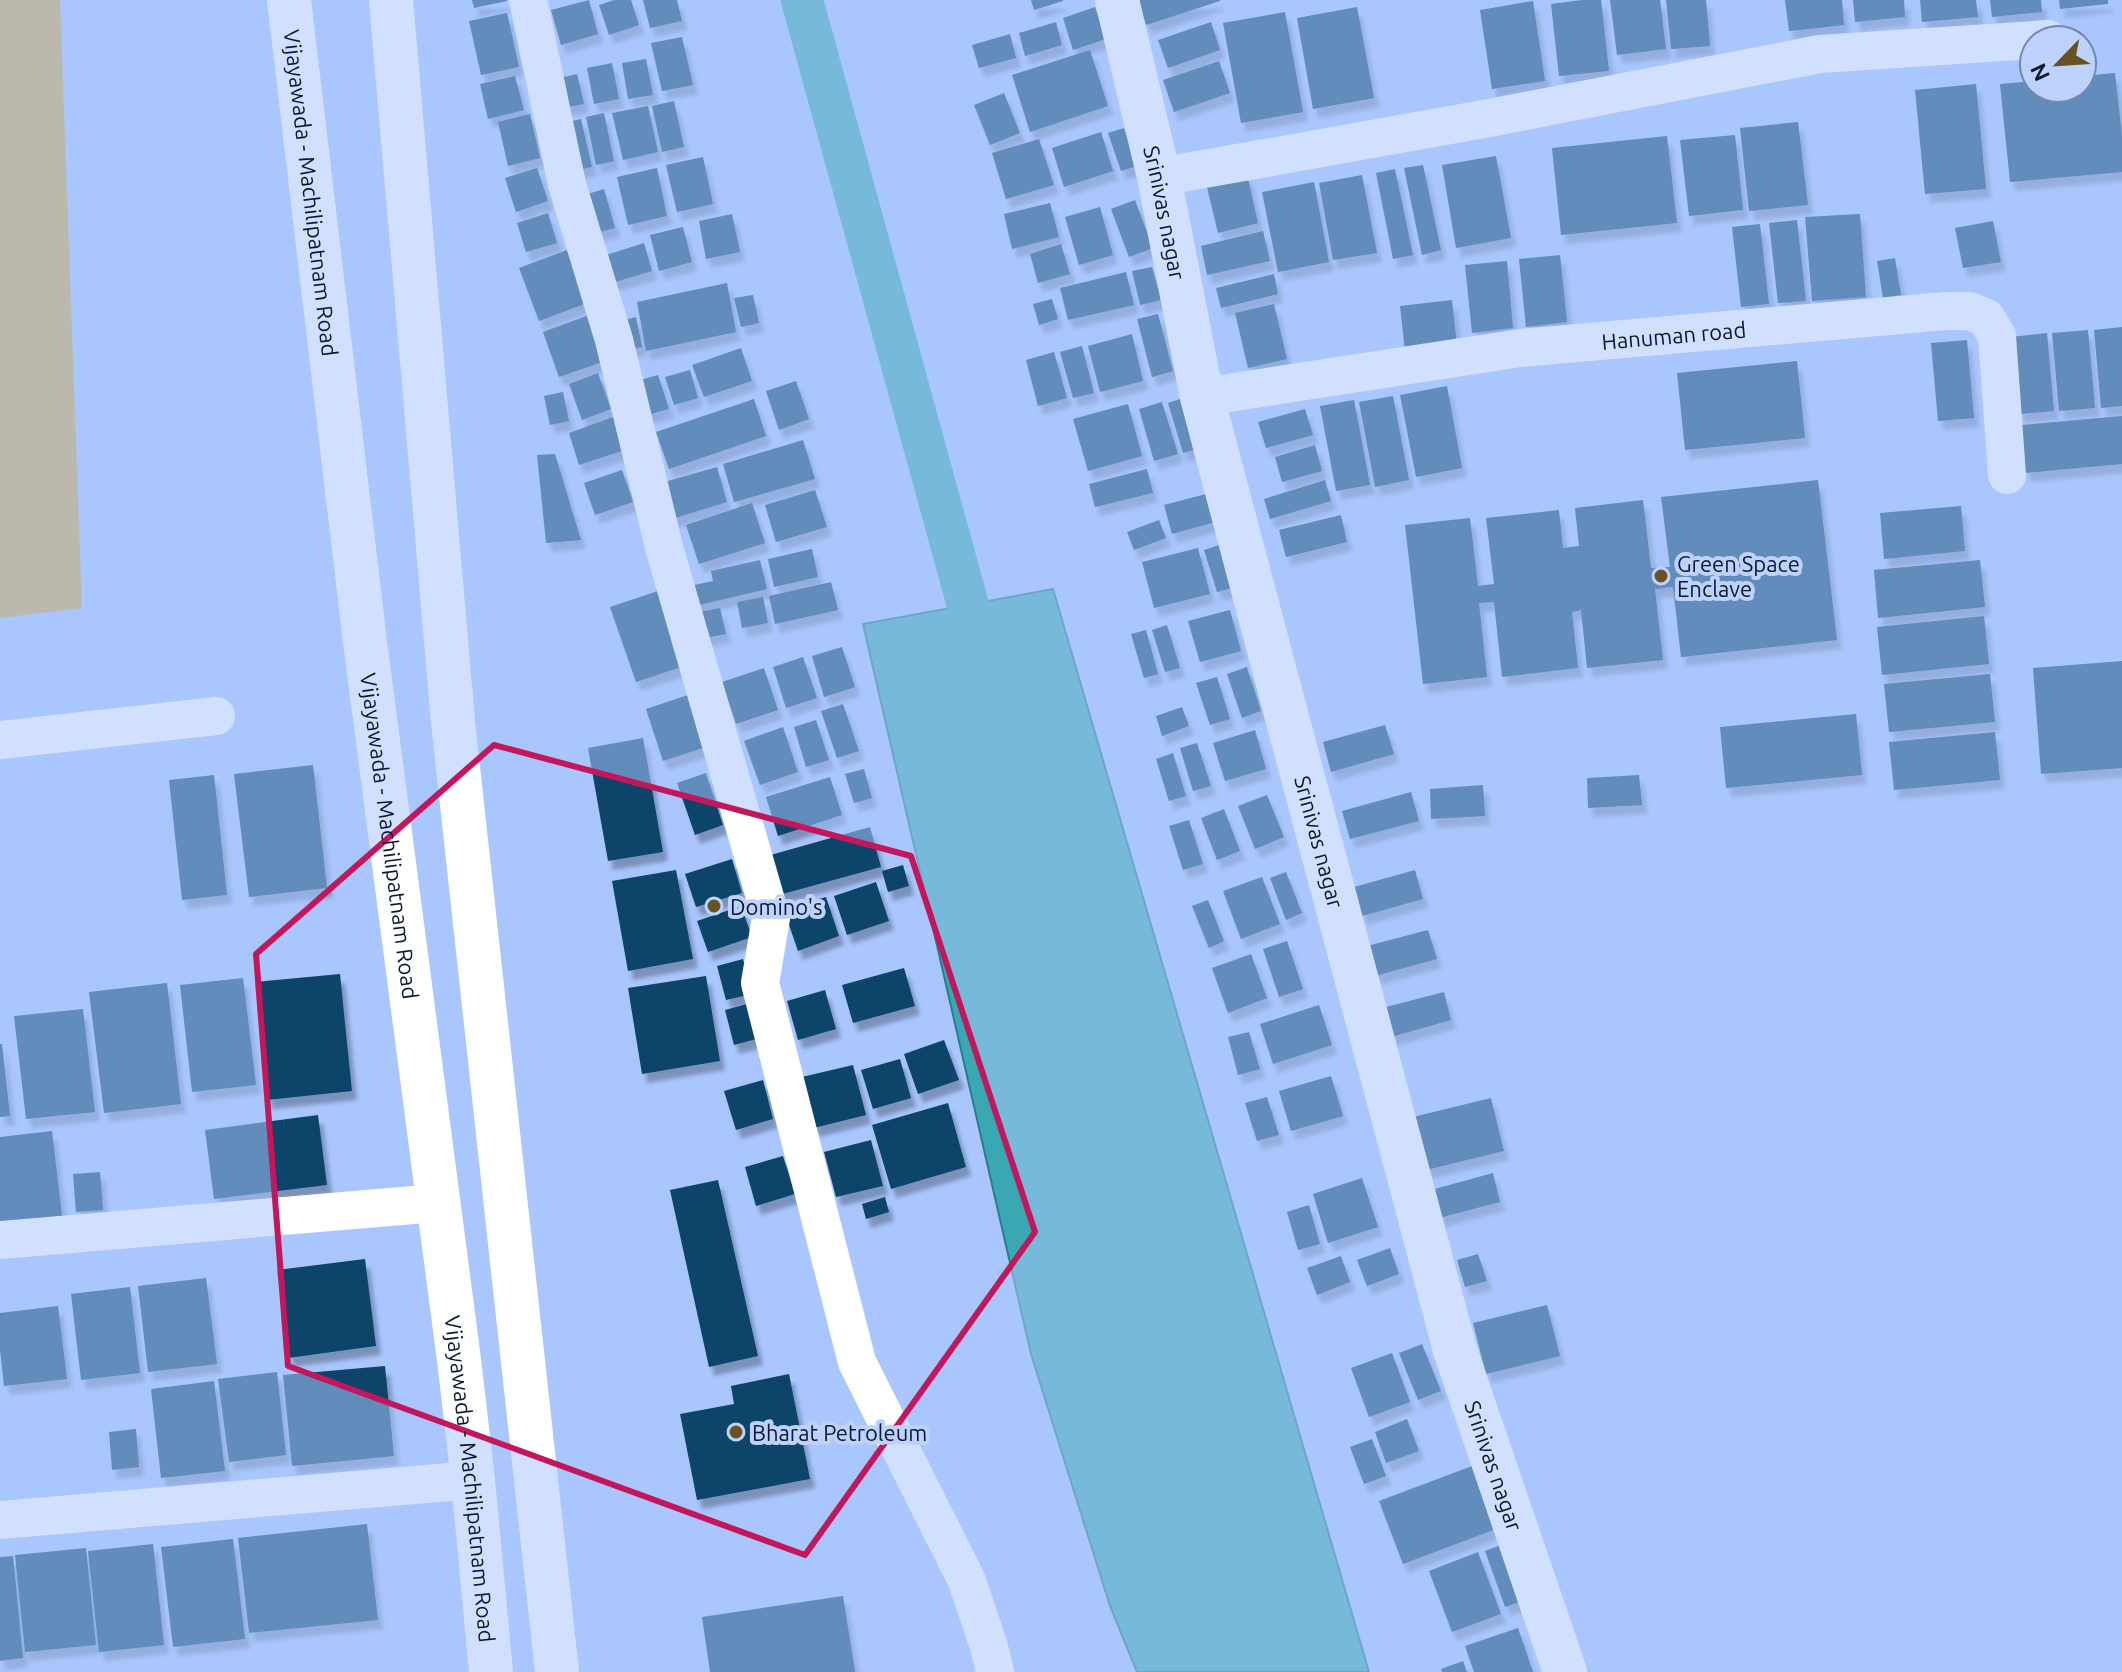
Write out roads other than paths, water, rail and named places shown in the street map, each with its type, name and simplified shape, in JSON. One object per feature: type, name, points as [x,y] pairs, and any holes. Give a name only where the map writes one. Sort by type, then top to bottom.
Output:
[{"type":"main road","name":"Vijayawada - Machilipatnam Road","points":[[289,0],[363,626],[473,1480],[491,1672]]},
{"type":"main road","points":[[391,0],[453,722],[557,1672]]},
{"type":"main road","name":"Srinivas nagar","points":[[1117,0],[1159,177],[1202,397],[1455,1350],[1565,1672]]},
{"type":"street","points":[[528,0],[567,184],[614,340],[664,547],[771,918],[760,983],[857,1362],[967,1581],[995,1672]]},
{"type":"street","points":[[1159,177],[1484,119],[1820,54],[2018,41]]},
{"type":"street","name":"Hanuman road","points":[[1202,397],[1520,348],[1970,311],[1986,318],[1997,336],[2007,475]]},
{"type":"street","points":[[0,740],[216,716]]},
{"type":"street","points":[[0,1240],[437,1203]]},
{"type":"street","points":[[0,1520],[473,1480]]},
{"type":"waterway","points":[[802,0],[983,660]]},
{"type":"place","name":"Green Space Enclave","points":[[1661,576]]},
{"type":"place","name":"Domino's","points":[[714,906]]},
{"type":"place","name":"Bharat Petroleum","points":[[736,1432]]}]
